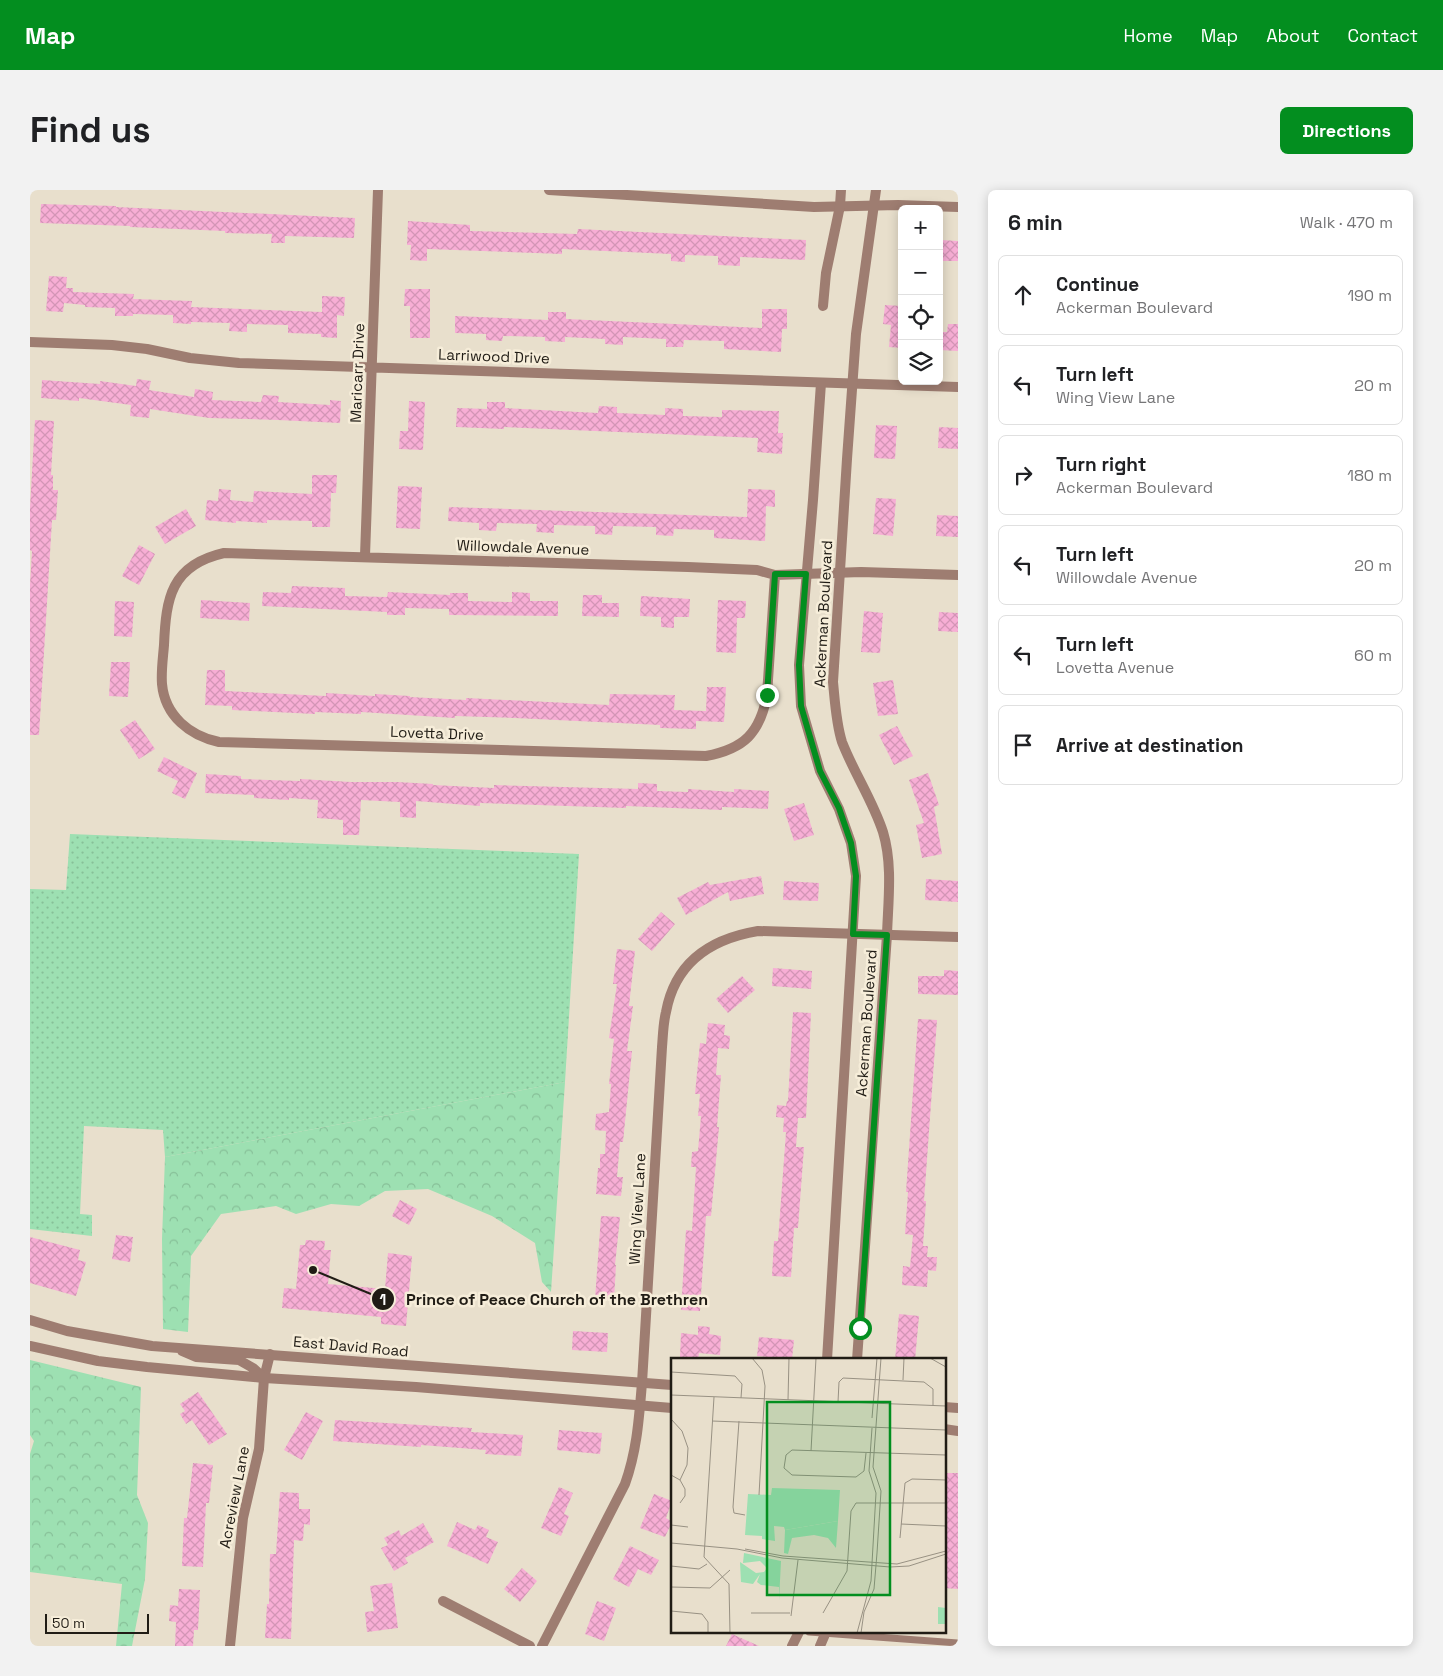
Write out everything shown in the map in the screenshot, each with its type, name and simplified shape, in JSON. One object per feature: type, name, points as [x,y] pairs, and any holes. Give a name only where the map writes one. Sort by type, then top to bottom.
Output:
[{"type":"street","name":"Maricarr Drive","points":[[365,556],[378,190]]},
{"type":"street","points":[[549,190],[814,207],[958,207]]},
{"type":"street","points":[[823,306],[826,273],[840,206],[841,190]]},
{"type":"street","name":"Ackerman Boulevard","points":[[857,1358],[887,935],[888,865],[884,834],[873,805],[842,742],[836,717],[833,682],[852,384],[862,288],[876,190]]},
{"type":"street","name":"Larriwood Drive","points":[[30,342],[112,345],[146,349],[190,358],[239,363],[958,387]]},
{"type":"street","name":"Ackerman Boulevard","points":[[821,383],[799,665],[801,706],[820,771],[839,808],[851,843],[856,876],[827,1358]]},
{"type":"street","name":"Willowdale Avenue","points":[[163,659],[165,616],[168,600],[173,588],[183,573],[195,563],[209,556],[224,553],[688,567],[757,570],[775,574],[840,572],[958,575]]},
{"type":"street","name":"Lovetta Drive","points":[[163,659],[162,684],[165,699],[172,713],[183,726],[194,734],[220,742],[706,756],[721,754],[747,740],[757,727],[764,711],[767,695],[775,574]]},
{"type":"street","name":"Wing View Lane","points":[[542,1646],[626,1484],[633,1462],[642,1383],[662,1047],[666,1013],[670,997],[678,979],[690,962],[705,949],[737,935],[758,931],[958,937]]},
{"type":"street","name":"East David Road","points":[[30,1320],[76,1332],[152,1346],[671,1386]]},
{"type":"street","points":[[30,1346],[98,1361],[264,1378],[416,1387],[671,1408]]},
{"type":"street","points":[[172,1347],[196,1357],[239,1360],[253,1368],[264,1378]]},
{"type":"street","name":"Acreview Lane","points":[[230,1646],[243,1518],[259,1449],[264,1378],[270,1354]]},
{"type":"street","points":[[443,1601],[530,1646]]},
{"type":"street","points":[[792,1646],[798,1634]]},
{"type":"street","points":[[820,1646],[825,1634]]},
{"type":"lane","points":[[838,1634],[958,1643]]},
{"type":"green space","points":[[70,834],[579,854],[565,1082],[165,1157],[163,1130],[84,1126],[80,1214],[92,1215],[92,1236],[30,1229],[30,889],[66,890]]},
{"type":"green space","points":[[565,1082],[551,1292],[542,1282],[535,1243],[492,1216],[428,1189],[385,1191],[359,1206],[331,1204],[296,1214],[276,1206],[221,1214],[191,1256],[188,1332],[163,1329],[162,1239],[165,1157]]},
{"type":"green space","points":[[30,1360],[141,1387],[137,1495],[148,1523],[145,1579],[132,1646],[116,1646],[122,1584],[30,1572],[30,1454],[34,1441],[30,1435]]},
{"type":"building","points":[[41,204],[355,218],[354,238],[285,236],[285,243],[271,243],[272,234],[40,223]]},
{"type":"building","points":[[408,221],[470,225],[470,231],[577,234],[578,229],[806,240],[805,260],[740,257],[740,266],[718,265],[718,256],[685,255],[685,262],[671,261],[671,254],[562,249],[562,254],[427,249],[427,261],[410,260],[411,245],[407,245]]},
{"type":"building","points":[[943,240],[958,241],[958,261],[943,261]]},
{"type":"building","points":[[49,276],[67,277],[66,288],[73,288],[73,292],[134,294],[133,299],[192,301],[191,307],[322,312],[322,296],[345,297],[344,316],[337,315],[337,338],[321,337],[321,334],[288,333],[288,325],[247,324],[247,332],[229,331],[230,323],[173,323],[173,315],[133,314],[133,316],[115,316],[115,308],[85,307],[85,305],[64,303],[63,312],[46,311]]},
{"type":"building","points":[[405,289],[430,289],[430,338],[410,338],[410,306],[404,306]]},
{"type":"building","points":[[885,305],[898,306],[898,348],[889,347],[891,325],[883,324]]},
{"type":"building","points":[[762,309],[787,309],[787,329],[782,329],[781,352],[724,349],[724,341],[684,340],[683,347],[666,347],[666,339],[623,337],[623,345],[605,344],[605,339],[565,337],[565,342],[545,341],[545,337],[503,336],[502,341],[486,340],[486,334],[455,333],[455,316],[548,320],[548,312],[566,312],[566,319],[762,328]]},
{"type":"building","points":[[948,324],[958,324],[958,351],[943,350],[943,332],[947,332]]},
{"type":"building","points":[[137,379],[151,381],[149,390],[194,397],[195,389],[213,392],[212,400],[261,402],[263,395],[279,396],[278,402],[330,405],[330,400],[341,401],[340,423],[209,418],[150,409],[149,418],[130,416],[131,405],[79,398],[79,401],[41,398],[42,380],[100,384],[100,381],[136,386]]},
{"type":"building","points":[[409,401],[425,402],[423,450],[399,449],[400,431],[408,431]]},
{"type":"building","points":[[487,402],[505,402],[505,408],[598,413],[599,406],[617,407],[617,413],[665,415],[665,408],[683,409],[683,416],[722,417],[722,410],[779,411],[778,433],[783,433],[782,454],[757,452],[758,438],[504,427],[504,429],[456,427],[457,408],[487,409]]},
{"type":"building","points":[[35,420],[54,421],[51,475],[53,475],[53,490],[58,490],[56,520],[52,520],[39,735],[30,735],[30,585],[32,551],[30,550],[30,508]]},
{"type":"building","points":[[876,425],[897,426],[895,459],[874,458]]},
{"type":"building","points":[[939,427],[958,428],[958,449],[938,448]]},
{"type":"building","points":[[312,475],[337,475],[336,493],[331,493],[330,527],[312,527],[312,521],[267,520],[267,523],[236,521],[236,523],[205,520],[207,500],[218,501],[219,489],[231,490],[230,500],[253,502],[254,491],[312,494]]},
{"type":"building","points":[[398,486],[422,487],[420,529],[396,528]]},
{"type":"building","points":[[748,489],[775,490],[775,507],[766,506],[765,541],[714,538],[714,530],[674,529],[673,536],[656,535],[656,527],[613,526],[612,535],[595,534],[595,526],[554,525],[554,533],[536,532],[537,524],[497,523],[496,531],[479,530],[479,523],[448,521],[449,507],[747,517]]},
{"type":"building","points":[[876,498],[896,499],[893,536],[873,534]]},
{"type":"building","points":[[186,509],[196,526],[165,544],[155,527]]},
{"type":"building","points":[[937,515],[958,516],[958,537],[936,536]]},
{"type":"building","points":[[139,545],[155,554],[139,585],[122,576]]},
{"type":"building","points":[[292,586],[345,588],[345,596],[387,597],[388,592],[450,595],[450,593],[468,593],[468,601],[512,602],[512,592],[530,593],[530,601],[558,601],[558,616],[449,615],[449,609],[405,608],[405,615],[387,615],[387,612],[262,606],[263,592],[291,593]]},
{"type":"building","points":[[583,595],[602,595],[602,603],[619,603],[619,617],[582,616]]},
{"type":"building","points":[[641,596],[690,599],[689,617],[674,617],[674,628],[661,627],[661,617],[640,616]]},
{"type":"building","points":[[201,600],[250,603],[249,621],[200,618]]},
{"type":"building","points":[[718,600],[746,601],[745,618],[737,618],[736,653],[716,652]]},
{"type":"building","points":[[115,601],[134,602],[132,637],[114,636]]},
{"type":"building","points":[[864,611],[883,613],[880,653],[861,652]]},
{"type":"building","points":[[939,612],[958,613],[958,632],[938,631]]},
{"type":"building","points":[[111,662],[130,662],[128,697],[109,696]]},
{"type":"building","points":[[207,670],[225,670],[225,691],[326,696],[326,693],[375,696],[375,694],[466,700],[466,698],[609,705],[610,694],[675,695],[674,710],[706,711],[707,687],[726,687],[724,722],[696,721],[696,729],[660,728],[660,725],[515,718],[455,716],[455,718],[361,712],[361,714],[315,712],[315,714],[232,710],[232,706],[205,705]]},
{"type":"building","points":[[893,680],[898,714],[878,716],[873,683]]},
{"type":"building","points":[[135,720],[155,749],[139,759],[120,730]]},
{"type":"building","points":[[897,726],[913,756],[894,765],[879,735]]},
{"type":"building","points":[[164,757],[197,773],[185,799],[172,793],[178,781],[157,771]]},
{"type":"building","points":[[928,773],[939,805],[934,807],[942,854],[922,858],[916,825],[924,823],[909,780]]},
{"type":"building","points":[[206,774],[241,776],[241,779],[397,782],[494,788],[494,785],[638,789],[638,783],[657,784],[657,791],[688,792],[688,789],[734,792],[734,789],[769,791],[768,809],[722,807],[722,810],[626,806],[626,808],[480,803],[480,806],[416,801],[416,818],[400,817],[400,802],[361,800],[359,835],[343,835],[343,820],[317,818],[318,800],[254,798],[254,795],[205,793]]},
{"type":"building","points":[[804,803],[814,835],[794,841],[784,809]]},
{"type":"building","points":[[761,876],[764,894],[730,901],[728,892],[686,915],[677,898],[708,882],[710,885]]},
{"type":"building","points":[[926,879],[958,881],[958,902],[925,900]]},
{"type":"building","points":[[784,881],[819,883],[818,901],[783,900]]},
{"type":"building","points":[[661,912],[675,924],[652,951],[638,939]]},
{"type":"building","points":[[617,949],[635,951],[629,1006],[633,1006],[627,1051],[632,1051],[623,1142],[620,1142],[617,1177],[623,1177],[621,1196],[596,1194],[600,1154],[605,1154],[606,1131],[595,1130],[596,1114],[609,1112],[611,1084],[609,1084],[614,1039],[609,1038],[617,984],[613,984]]},
{"type":"building","points":[[773,968],[812,971],[811,989],[772,986]]},
{"type":"building","points":[[944,970],[958,971],[958,995],[918,994],[918,976],[944,976]]},
{"type":"building","points":[[742,976],[755,990],[728,1013],[716,999]]},
{"type":"building","points":[[793,1012],[811,1013],[806,1118],[798,1118],[796,1147],[804,1147],[798,1228],[794,1228],[791,1277],[772,1276],[774,1241],[778,1241],[786,1132],[783,1132],[784,1118],[776,1117],[777,1105],[786,1106],[788,1101]]},
{"type":"building","points":[[918,1019],[937,1020],[924,1201],[926,1201],[923,1246],[928,1246],[927,1257],[937,1257],[936,1271],[928,1270],[927,1287],[902,1285],[903,1266],[910,1267],[913,1235],[905,1234],[908,1192],[906,1192]]},
{"type":"building","points":[[708,1023],[725,1025],[724,1035],[730,1036],[729,1049],[718,1048],[716,1075],[721,1075],[717,1127],[719,1127],[711,1216],[706,1216],[700,1311],[681,1310],[686,1230],[692,1231],[696,1167],[691,1167],[692,1152],[698,1151],[701,1116],[698,1116],[700,1094],[695,1094],[700,1043],[706,1044]]},
{"type":"building","points":[[400,1200],[417,1209],[409,1225],[392,1216]]},
{"type":"building","points":[[601,1216],[620,1217],[615,1265],[614,1300],[595,1299]]},
{"type":"building","points":[[116,1235],[133,1237],[130,1262],[112,1259]]},
{"type":"building","points":[[30,1237],[80,1250],[78,1260],[86,1262],[76,1296],[30,1283]]},
{"type":"building","points":[[306,1240],[325,1241],[324,1250],[331,1250],[328,1284],[385,1289],[388,1253],[412,1256],[406,1326],[381,1324],[381,1317],[282,1308],[284,1288],[296,1289],[300,1245],[305,1245]]},
{"type":"building","points":[[899,1314],[919,1316],[915,1358],[895,1358]]},
{"type":"building","points":[[698,1326],[710,1327],[709,1334],[721,1336],[720,1355],[699,1353],[698,1358],[680,1357],[681,1333],[698,1335]]},
{"type":"building","points":[[573,1331],[608,1333],[607,1352],[572,1350]]},
{"type":"building","points":[[759,1337],[794,1340],[792,1358],[757,1356]]},
{"type":"building","points":[[198,1392],[227,1434],[209,1445],[192,1420],[186,1424],[180,1414],[185,1411],[180,1404]]},
{"type":"building","points":[[306,1412],[323,1421],[302,1460],[284,1450]]},
{"type":"building","points":[[335,1420],[472,1428],[471,1432],[523,1435],[521,1456],[485,1454],[486,1450],[333,1441]]},
{"type":"building","points":[[559,1430],[602,1433],[600,1454],[557,1450]]},
{"type":"building","points":[[193,1463],[213,1465],[209,1503],[206,1503],[203,1567],[182,1566],[184,1518],[187,1518]]},
{"type":"building","points":[[946,1473],[958,1473],[958,1589],[946,1588]]},
{"type":"building","points":[[559,1487],[573,1493],[564,1514],[569,1516],[561,1536],[541,1528]]},
{"type":"building","points":[[280,1492],[299,1493],[299,1509],[310,1509],[310,1525],[304,1524],[303,1541],[294,1540],[291,1639],[265,1638],[267,1604],[269,1604],[270,1554],[276,1554]]},
{"type":"building","points":[[654,1494],[671,1501],[666,1518],[671,1521],[671,1524],[665,1537],[640,1528]]},
{"type":"building","points":[[457,1522],[475,1530],[478,1525],[489,1530],[486,1537],[498,1542],[488,1564],[447,1546]]},
{"type":"building","points":[[423,1523],[434,1542],[405,1558],[408,1563],[394,1571],[381,1548],[388,1545],[384,1538],[399,1530],[401,1536]]},
{"type":"building","points":[[630,1546],[659,1560],[651,1575],[638,1569],[629,1587],[613,1579]]},
{"type":"building","points":[[522,1568],[537,1581],[520,1602],[504,1589]]},
{"type":"building","points":[[392,1583],[398,1628],[367,1632],[365,1612],[374,1611],[370,1586]]},
{"type":"building","points":[[179,1589],[200,1590],[198,1630],[194,1630],[193,1646],[175,1646],[176,1622],[169,1621],[170,1605],[178,1606]]},
{"type":"building","points":[[597,1601],[616,1608],[604,1641],[585,1634]]},
{"type":"building","points":[[732,1634],[759,1646],[726,1646]]},
{"type":"place","name":"Prince of Peace Church of the Brethren","points":[[313,1270]]},
{"type":"route","points":[[767,695],[775,574],[806,574],[799,665],[801,706],[820,771],[839,808],[851,843],[856,876],[853,934],[887,935],[860,1328]]}]
